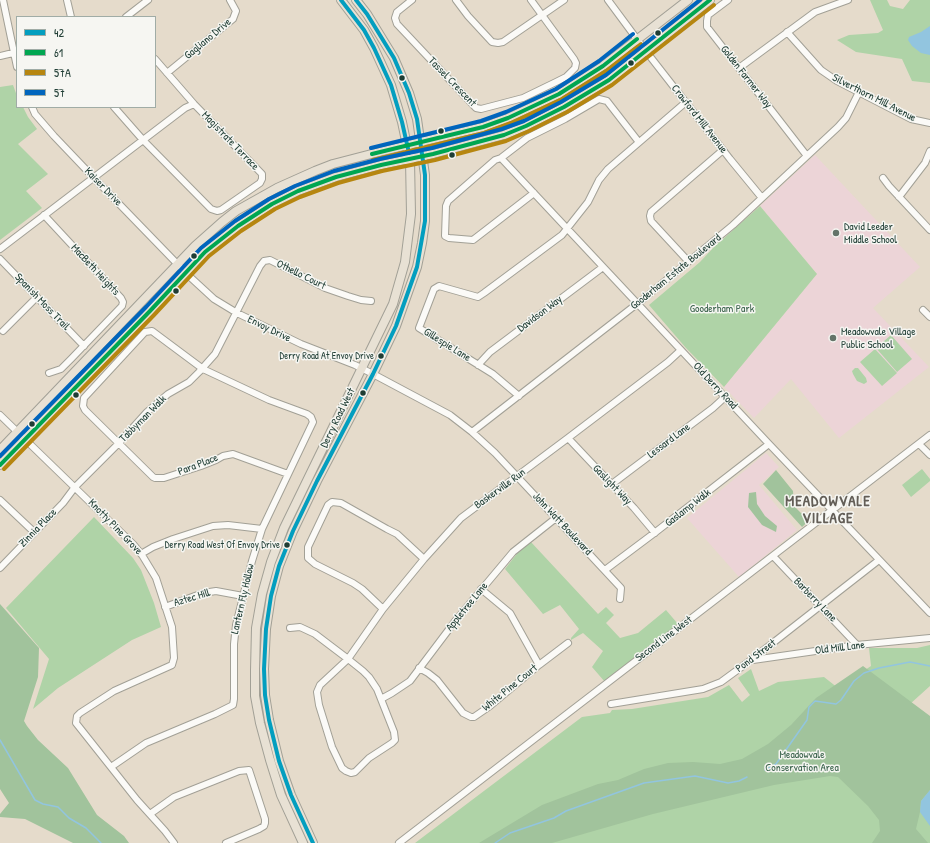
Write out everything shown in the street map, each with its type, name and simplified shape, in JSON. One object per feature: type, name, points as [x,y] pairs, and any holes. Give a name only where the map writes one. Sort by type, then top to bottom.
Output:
[{"type":"main road","name":"Derry Road West","points":[[303,843],[282,795],[270,760],[260,723],[255,690],[254,670],[256,628],[271,562],[284,528],[393,304],[405,262],[412,214],[410,160],[402,122],[391,85],[364,30],[341,0]]},
{"type":"main road","name":"Derry Road West","points":[[313,843],[288,788],[269,720],[265,695],[264,669],[266,629],[271,596],[279,566],[293,531],[396,326],[418,259],[425,221],[425,175],[416,119],[411,99],[394,58],[367,14],[356,0]]},
{"type":"main road","points":[[0,450],[195,246],[236,211],[294,179],[333,164],[483,127],[508,118],[559,94],[603,66],[688,0]]},
{"type":"main road","points":[[0,466],[205,252],[238,226],[272,204],[298,191],[336,177],[381,165],[422,157],[504,135],[549,116],[609,80],[710,0]]},
{"type":"street","points":[[0,56],[15,53],[3,0]]},
{"type":"street","points":[[67,0],[71,16]]},
{"type":"street","points":[[127,16],[148,0]]},
{"type":"street","name":"Gagliano Drive","points":[[167,73],[232,19],[236,11],[230,0]]},
{"type":"street","name":"Tassel Crescent","points":[[412,0],[397,12],[395,18],[397,24],[476,108],[481,109],[523,98],[551,85],[574,70],[576,63],[574,59],[542,15]]},
{"type":"street","points":[[456,0],[468,16],[492,42],[496,43],[503,42],[564,0]]},
{"type":"street","points":[[531,0],[542,15]]},
{"type":"street","name":"Crawford Mill Avenue","points":[[608,0],[645,50],[762,198]]},
{"type":"street","name":"Golden Farmer Way","points":[[728,0],[708,15],[708,27],[807,156]]},
{"type":"street","points":[[739,68],[815,12],[848,0]]},
{"type":"street","name":"Silverthorn Mill Avenue","points":[[787,32],[822,70],[837,81],[911,119],[930,123]]},
{"type":"street","points":[[156,60],[194,104]]},
{"type":"street","name":"Gooderham Estate Boulevard","points":[[472,432],[638,304],[733,225],[846,118],[859,92]]},
{"type":"street","points":[[534,193],[473,240],[449,238],[445,236],[446,206],[448,201],[495,160],[501,158],[527,138],[600,99],[607,101],[638,141]]},
{"type":"street","points":[[567,229],[588,202],[599,180],[608,169],[638,141],[686,102]]},
{"type":"street","name":"Magistrate Terrace","points":[[0,249],[185,108],[194,104],[262,174],[262,179],[221,210],[214,211],[144,140]]},
{"type":"street","name":"Kaiser Drive","points":[[32,108],[35,114],[54,136],[178,264]]},
{"type":"street","points":[[115,108],[144,140]]},
{"type":"street","points":[[688,261],[651,221],[651,212],[723,150]]},
{"type":"street","points":[[899,197],[925,163],[930,151]]},
{"type":"street","name":"Old Derry Road","points":[[501,158],[769,444],[930,613]]},
{"type":"street","points":[[883,178],[888,186],[930,230]]},
{"type":"street","name":"MacBeth Heights","points":[[44,215],[121,298],[123,302],[122,306],[61,369],[49,373]]},
{"type":"street","name":"Gillespie Lane","points":[[519,396],[494,374],[419,328],[434,289],[439,286],[478,296],[562,235],[567,229]]},
{"type":"street","name":"Spanish Moss Trail","points":[[0,259],[84,346]]},
{"type":"street","name":"Othello Court","points":[[237,312],[260,266],[264,261],[270,260],[325,288],[361,300],[371,301]]},
{"type":"street","name":"Envoy Drive","points":[[178,264],[214,299],[237,312],[301,344],[362,368],[373,374]]},
{"type":"street","name":"Davidson Way","points":[[478,364],[490,352],[603,266]]},
{"type":"street","points":[[3,331],[37,297]]},
{"type":"street","points":[[923,310],[930,317]]},
{"type":"street","name":"Tabbyman Walk","points":[[75,488],[119,444],[147,412],[168,394],[189,382],[203,368],[215,354],[237,312]]},
{"type":"street","points":[[119,444],[85,410],[83,400],[145,332],[152,331],[203,368]]},
{"type":"street","name":"Baskerville Run","points":[[381,699],[395,740],[369,758],[358,770],[351,773],[346,771],[339,763],[332,747],[319,705],[317,692],[320,685],[348,659],[384,609],[424,559],[461,518],[668,362],[681,350]]},
{"type":"street","name":"Lantern Fly Hollow","points":[[111,767],[146,743],[233,705],[234,644],[236,625],[243,596],[262,529],[313,422],[311,417],[307,414],[269,400],[203,368]]},
{"type":"street","name":"John Watt Boulevard","points":[[373,374],[450,415],[472,432],[495,453],[621,588],[620,600]]},
{"type":"street","name":"Lessard Lane","points":[[612,484],[713,408],[725,397]]},
{"type":"street","name":"Knotty Pine Grove","points":[[0,415],[133,544],[156,578],[174,636],[174,658],[172,665],[114,691],[80,713],[76,723],[137,800],[174,843]]},
{"type":"street","name":"Second Line West","points":[[399,843],[930,435]]},
{"type":"street","name":"Gaslight Way","points":[[568,438],[634,508],[655,533]]},
{"type":"street","name":"Para Place","points":[[119,444],[155,478],[164,478],[233,454],[288,474]]},
{"type":"street","name":"Gaslamp Walk","points":[[605,570],[769,444]]},
{"type":"street","points":[[919,444],[930,455]]},
{"type":"street","name":"Zinnia Place","points":[[0,568],[75,488]]},
{"type":"street","points":[[0,500],[34,532]]},
{"type":"street","points":[[384,609],[353,583],[315,564],[308,558],[308,547],[328,505],[332,502],[341,503],[397,534],[424,559]]},
{"type":"street","name":"Appletree Lane","points":[[381,699],[410,681],[481,589],[513,552],[556,518]]},
{"type":"street","points":[[141,554],[153,547],[173,539],[213,526],[228,525],[262,529]]},
{"type":"street","name":"Barberry Lane","points":[[773,556],[857,645]]},
{"type":"street","name":"Pond Street","points":[[611,704],[702,689],[721,682],[880,560]]},
{"type":"street","points":[[481,589],[510,613],[539,664]]},
{"type":"street","name":"Aztec Hill","points":[[165,607],[202,593],[216,591],[243,596]]},
{"type":"street","points":[[290,628],[300,627],[315,634],[348,659],[369,677],[381,699]]},
{"type":"street","name":"Old Mill Lane","points":[[751,660],[857,645],[930,638]]},
{"type":"street","name":"White Pine Court","points":[[419,668],[428,672],[437,680],[463,713],[474,717],[490,706],[539,664],[568,643]]},
{"type":"street","points":[[150,814],[174,797],[242,770],[249,770],[265,823],[264,826],[259,829],[226,843]]},
{"type":"shaded area","name":"Meadowvale Village Public School","points":[[815,155],[920,267],[873,308],[929,367],[839,438],[791,379],[754,418],[724,387],[817,274],[760,206]]},
{"type":"shaded area","points":[[766,453],[779,467],[759,485],[797,530],[739,577],[687,518]]},
{"type":"green space","points":[[870,0],[887,0],[890,6],[903,9],[910,0],[930,0],[930,83],[912,81],[902,59],[856,52],[837,40],[849,35],[878,33],[883,30]]},
{"type":"green space","points":[[13,85],[16,93],[16,108],[24,108],[37,129],[18,144],[48,174],[26,191],[42,208],[0,240],[0,87]]},
{"type":"green space","name":"Gooderham Park","points":[[760,206],[817,274],[724,387],[686,348],[649,305],[700,262],[714,247]]},
{"type":"green space","points":[[891,335],[912,359],[897,372],[876,348]]},
{"type":"green space","points":[[875,349],[897,373],[882,386],[860,362]]},
{"type":"green space","points":[[855,368],[858,368],[866,378],[867,382],[864,384],[857,381],[852,371]]},
{"type":"green space","points":[[922,469],[930,481],[911,497],[902,485]]},
{"type":"green space","points":[[776,470],[793,491],[794,506],[801,513],[813,517],[802,527],[763,484]]},
{"type":"green space","points":[[756,492],[757,504],[765,516],[777,526],[776,532],[762,525],[748,507],[749,493]]},
{"type":"green space","points":[[94,517],[133,558],[141,570],[154,603],[161,627],[132,640],[58,688],[33,709],[49,659],[6,608]]},
{"type":"green space","points":[[530,541],[598,614],[606,607],[614,615],[606,623],[620,638],[638,633],[666,610],[678,624],[605,682],[592,667],[603,651],[583,633],[571,640],[579,629],[560,605],[543,614],[505,569],[519,551]]},
{"type":"green space","points":[[0,604],[39,648],[38,677],[24,721],[38,740],[68,768],[97,815],[124,836],[129,843],[73,843],[25,819],[0,817],[0,814],[9,803],[0,789]]},
{"type":"green space","name":"Meadowvale Conservation Area","points":[[930,645],[930,686],[910,704],[930,723],[930,843],[415,843],[582,717],[610,713],[612,710],[632,709],[708,697],[729,685],[742,702],[750,695],[738,678],[751,669],[759,691],[778,682],[824,677],[838,688],[871,666],[869,648],[917,648]]},
{"type":"green space","points":[[863,666],[930,716],[930,790],[921,801],[916,829],[928,843],[872,843],[880,831],[879,820],[868,806],[838,777],[830,776],[774,785],[653,814],[552,843],[479,843],[542,805],[598,784],[618,780],[644,769],[668,763],[693,762],[720,764],[742,759],[768,744],[791,725],[816,698]]},
{"type":"water","points":[[930,26],[930,55],[921,53],[912,46],[908,40],[909,37]]},
{"type":"water","points":[[930,790],[930,826],[920,812],[921,801]]},
{"type":"waterway","points":[[765,770],[776,764],[807,720],[809,707],[815,701],[836,704],[841,700],[854,681],[864,673],[879,668],[910,662],[930,666]]},
{"type":"waterway","points":[[0,740],[35,800],[43,804],[58,807],[69,818],[86,828],[101,843]]},
{"type":"waterway","points":[[495,843],[510,833],[554,818],[566,811],[644,783],[695,776],[728,783],[739,781],[747,777]]},
{"type":"transit line","name":"42","points":[[341,0],[364,30],[391,85],[409,153]]},
{"type":"transit line","name":"42","points":[[313,843],[291,795],[279,761],[269,720],[265,695],[264,669],[266,629],[271,596],[279,566],[293,531],[396,326],[417,267],[425,221],[425,175],[417,119],[409,93],[394,58],[367,14],[356,0]]},
{"type":"transit line","name":"57","points":[[0,456],[146,307],[201,248],[235,221],[269,199],[295,186],[334,171],[432,148],[502,129],[524,121],[561,102],[606,75],[700,0]]},
{"type":"transit line","name":"61","points":[[0,465],[150,311],[205,252],[238,226],[272,204],[298,191],[336,177],[381,165],[433,154],[504,135],[526,126],[564,107],[609,80],[710,0]]},
{"type":"transit line","name":"57A","points":[[4,469],[154,315],[209,256],[241,231],[275,209],[300,197],[338,183],[382,171],[435,160],[506,141],[529,131],[567,112],[612,85],[714,5]]},
{"type":"transit line","name":"57","points":[[371,148],[481,121],[506,112],[556,89],[599,61],[633,34]]},
{"type":"transit line","name":"61","points":[[372,154],[483,127],[508,118],[559,94],[603,66],[637,39]]},
{"type":"transit line","name":"57A","points":[[373,160],[484,133],[511,123],[562,99],[606,71],[641,44]]},
{"type":"place","name":"David Leeder Middle School","points":[[836,233]]},
{"type":"place","name":"Meadowvale Village Public School","points":[[833,338]]},
{"type":"place","name":"Derry Road At Envoy Drive","points":[[381,356]]},
{"type":"place","name":"Derry Road West Of Envoy Drive","points":[[287,545]]},
{"type":"district","name":"MEADOWVALE VILLAGE","points":[[828,510]]}]
